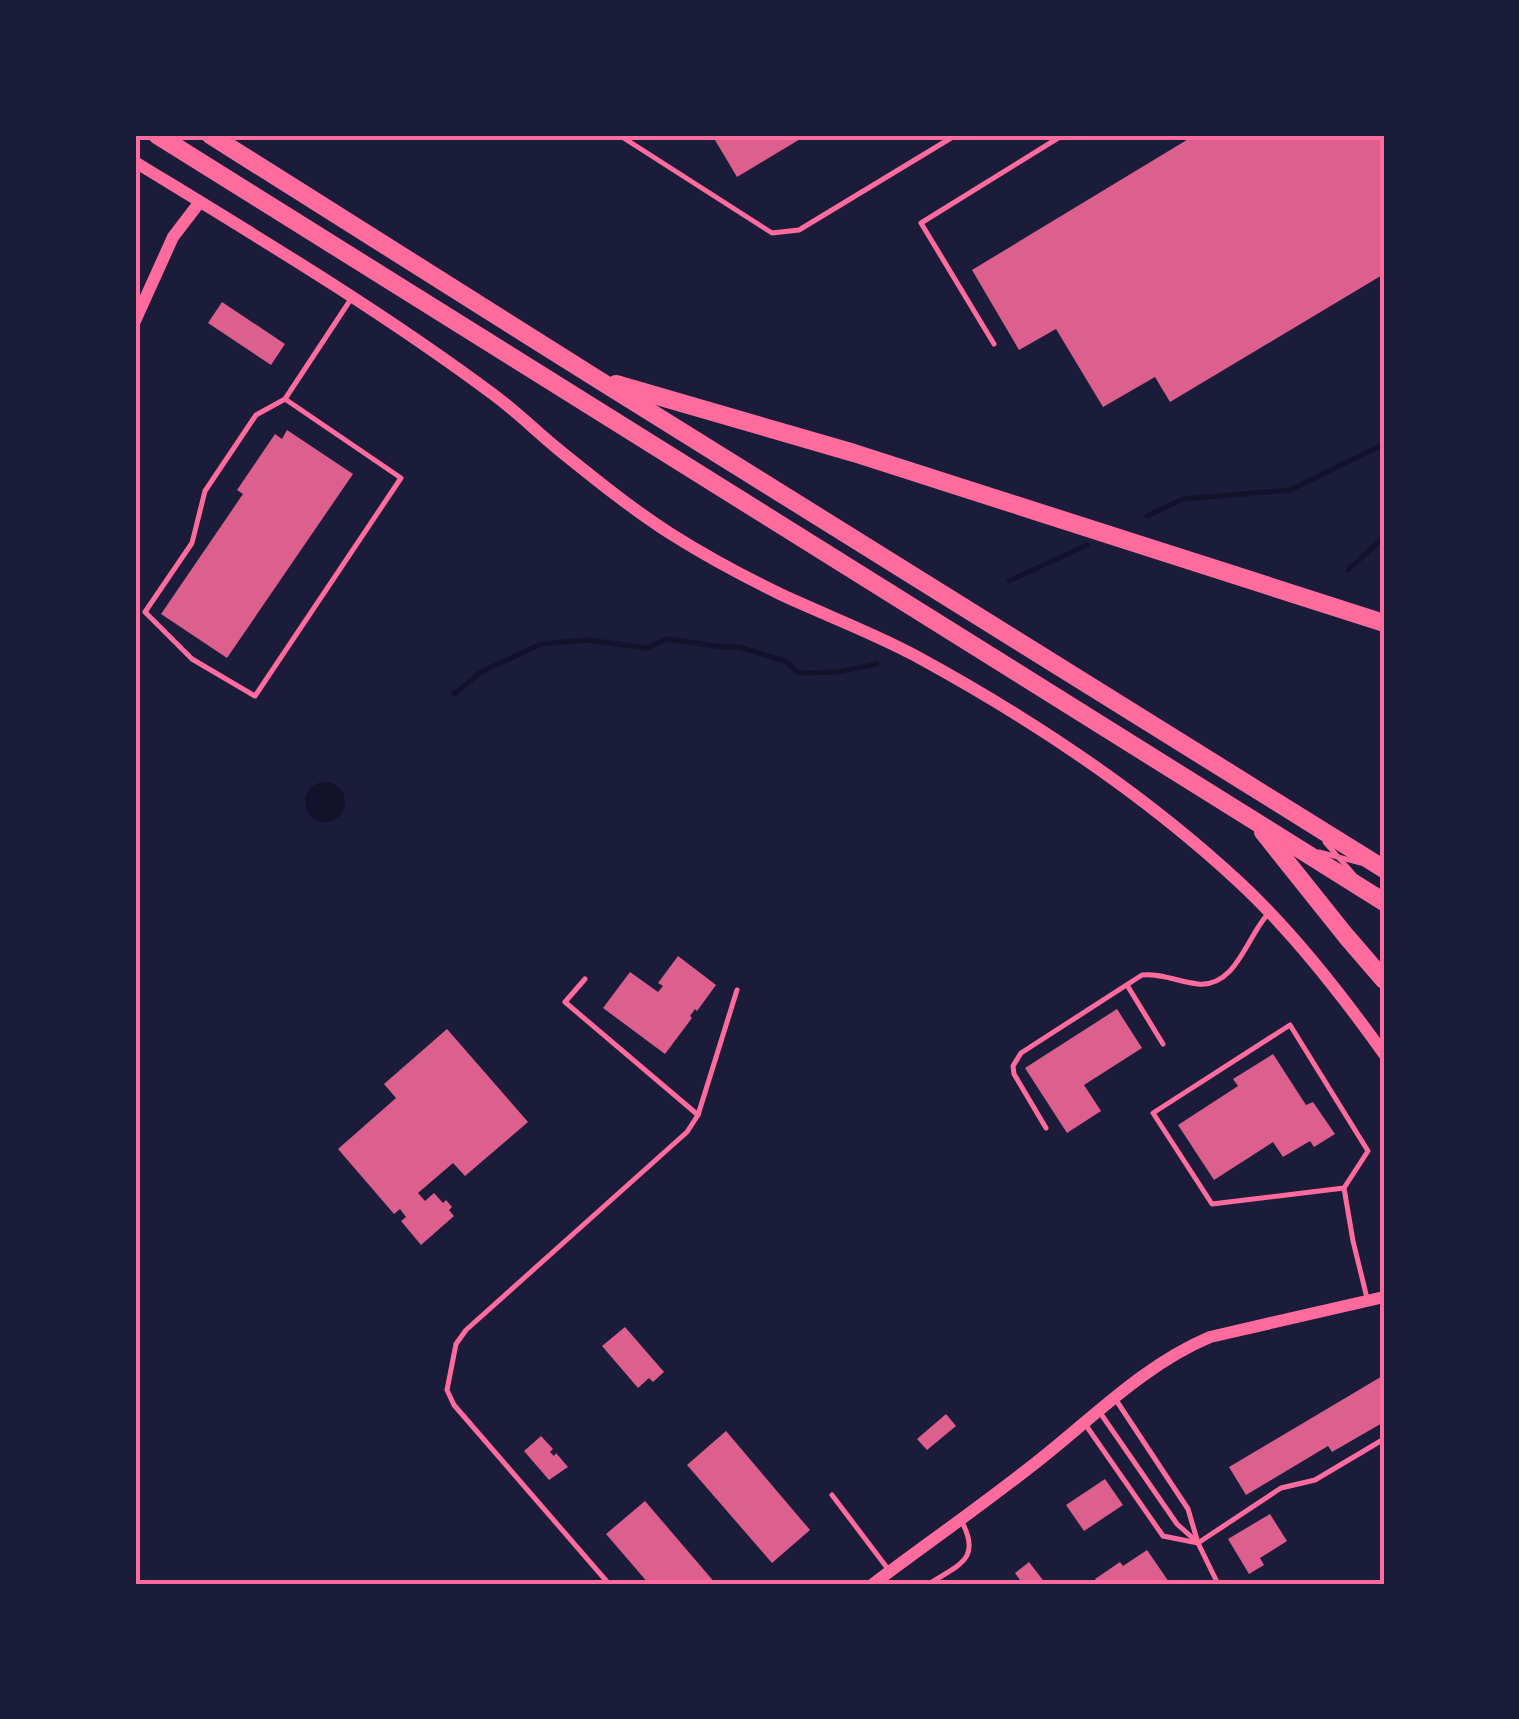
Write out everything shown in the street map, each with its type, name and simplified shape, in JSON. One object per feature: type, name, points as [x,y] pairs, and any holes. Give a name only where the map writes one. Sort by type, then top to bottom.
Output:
[{"type":"highway","points":[[157,135],[1378,898]]},
{"type":"highway","points":[[210,135],[1384,869]]},
{"type":"highway","points":[[594,377],[854,453],[1384,623]]},
{"type":"highway","points":[[1256,823],[1384,980]]},
{"type":"street","points":[[135,162],[353,297],[496,396],[559,450],[668,532],[713,560],[916,656],[988,697],[1171,822],[1269,913],[1384,1054]]},
{"type":"street","points":[[135,321],[173,237],[199,203]]},
{"type":"street","points":[[873,1584],[1100,1412],[1146,1372],[1184,1348],[1210,1337],[1384,1297]]},
{"type":"lane","points":[[619,135],[772,233],[798,230],[956,135]]},
{"type":"lane","points":[[994,344],[921,223],[1063,135]]},
{"type":"lane","points":[[286,399],[400,478],[255,696],[192,658],[145,612],[192,543],[205,491],[256,414],[286,399],[353,297]]},
{"type":"lane","points":[[1307,820],[1378,898]]},
{"type":"lane","points":[[1292,844],[1384,869]]},
{"type":"lane","points":[[1046,1128],[1014,1074],[1021,1053],[1147,974],[1198,984],[1220,980],[1269,913]]},
{"type":"lane","points":[[584,980],[565,1002],[698,1114]]},
{"type":"lane","points":[[1127,985],[1164,1044]]},
{"type":"lane","points":[[609,1584],[454,1405],[448,1390],[456,1344],[466,1330],[687,1132],[698,1114],[737,990]]},
{"type":"lane","points":[[1344,1188],[1212,1204],[1153,1113],[1290,1026],[1368,1151],[1344,1188],[1368,1300]]},
{"type":"lane","points":[[1114,1398],[1188,1510],[1198,1543],[1218,1584]]},
{"type":"lane","points":[[1100,1412],[1176,1524],[1198,1543]]},
{"type":"lane","points":[[1084,1424],[1163,1536],[1198,1543],[1281,1488],[1314,1480],[1384,1439]]},
{"type":"lane","points":[[832,1495],[890,1572]]},
{"type":"lane","points":[[929,1584],[961,1563],[971,1549],[971,1539],[960,1519]]},
{"type":"shaded area","points":[[325,782],[339,788],[345,802],[339,816],[325,822],[311,816],[305,802],[311,788]]},
{"type":"building","points":[[712,135],[807,135],[737,177]]},
{"type":"building","points":[[1195,135],[1384,135],[1384,274],[1170,402],[1155,377],[1103,407],[1056,329],[1019,350],[972,270]]},
{"type":"building","points":[[222,302],[285,344],[271,365],[208,323]]},
{"type":"building","points":[[287,430],[353,474],[227,658],[161,614],[243,494],[237,490],[275,434],[282,439]]},
{"type":"building","points":[[678,956],[716,985],[665,1054],[603,1008],[630,972],[658,992],[663,986],[658,983]]},
{"type":"building","points":[[1117,1009],[1142,1048],[1084,1085],[1101,1111],[1067,1133],[1025,1068]]},
{"type":"building","points":[[447,1029],[528,1122],[465,1176],[453,1163],[418,1193],[425,1201],[434,1193],[443,1203],[446,1200],[454,1216],[421,1245],[401,1221],[406,1217],[400,1209],[394,1214],[338,1149],[396,1098],[384,1084]]},
{"type":"building","points":[[1273,1054],[1306,1105],[1313,1102],[1335,1134],[1314,1147],[1310,1141],[1283,1157],[1273,1142],[1214,1180],[1178,1125],[1238,1086],[1233,1079]]},
{"type":"building","points":[[625,1327],[664,1372],[638,1388],[602,1346]]},
{"type":"building","points":[[1384,1375],[1384,1422],[1332,1452],[1328,1446],[1246,1495],[1229,1467]]},
{"type":"building","points":[[946,1414],[956,1426],[927,1450],[917,1439]]},
{"type":"building","points":[[726,1431],[810,1530],[772,1563],[687,1465]]},
{"type":"building","points":[[541,1436],[553,1449],[550,1452],[554,1456],[556,1453],[568,1467],[549,1480],[524,1451]]},
{"type":"building","points":[[1105,1479],[1123,1505],[1084,1531],[1066,1505]]},
{"type":"building","points":[[645,1501],[716,1584],[649,1584],[606,1534]]},
{"type":"building","points":[[1270,1514],[1287,1541],[1260,1558],[1264,1565],[1249,1574],[1228,1539]]},
{"type":"building","points":[[1147,1550],[1169,1582],[1166,1584],[1099,1584],[1095,1579],[1120,1562],[1123,1566]]},
{"type":"building","points":[[1029,1562],[1046,1584],[1023,1584],[1015,1573]]},
{"type":"waterway","points":[[1147,516],[1183,499],[1290,490],[1384,444]]},
{"type":"waterway","points":[[1348,570],[1384,537]]},
{"type":"waterway","points":[[1009,581],[1087,545]]},
{"type":"waterway","points":[[454,694],[481,672],[541,644],[587,640],[647,648],[667,639],[739,647],[785,661],[799,673],[837,672],[877,664]]}]
